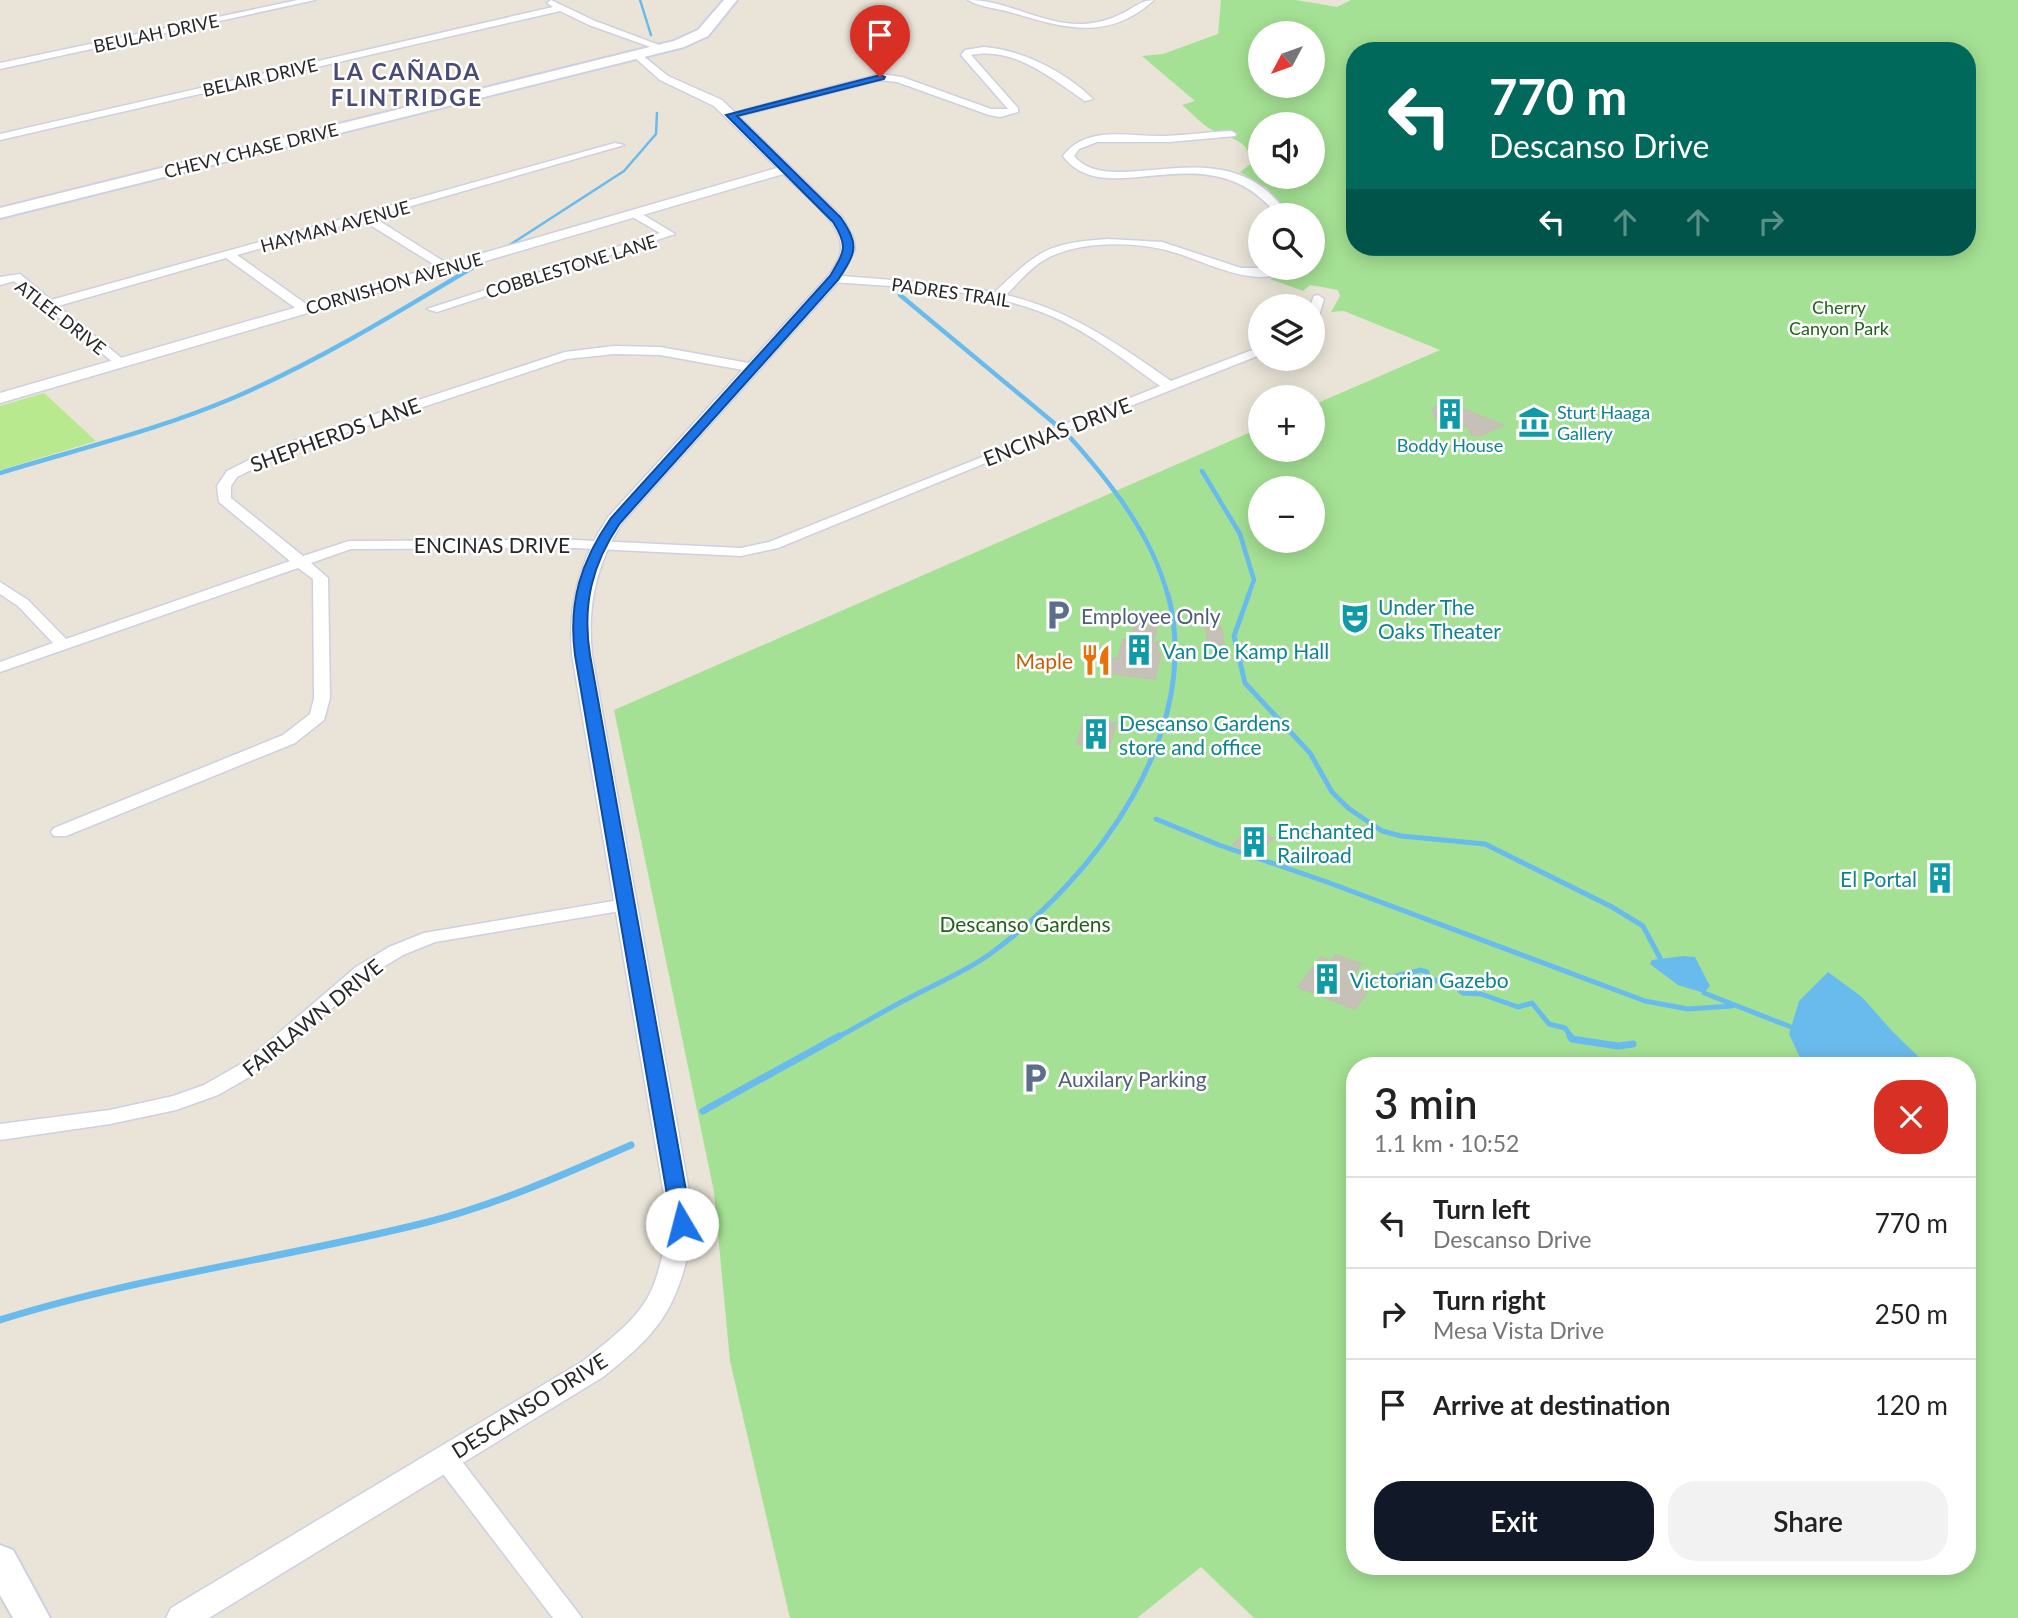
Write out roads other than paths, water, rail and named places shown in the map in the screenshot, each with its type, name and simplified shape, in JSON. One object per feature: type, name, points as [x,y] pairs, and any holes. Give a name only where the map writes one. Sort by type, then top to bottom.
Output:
[{"type":"main road","name":"CHEVY CHASE DRIVE","points":[[0,213],[660,49],[703,33],[731,0]]},
{"type":"main road","points":[[0,1561],[32,1618]]},
{"type":"street","name":"BEULAH DRIVE","points":[[0,66],[312,0]]},
{"type":"street","points":[[545,0],[592,23],[660,49],[657,70]]},
{"type":"street","points":[[972,0],[1047,23],[1094,27],[1113,22],[1150,0]]},
{"type":"street","name":"BELAIR DRIVE","points":[[0,137],[561,8]]},
{"type":"street","points":[[731,115],[880,77],[899,79],[989,112],[1000,114],[1014,110],[966,55],[978,49],[1001,51],[1019,57],[1088,99]]},
{"type":"street","name":"DESCANSO DRIVE","points":[[182,1618],[593,1369],[628,1341],[650,1316],[666,1290],[682,1224],[579,630],[583,588],[599,545],[615,520],[834,278],[849,252],[848,237],[837,220],[731,115],[713,100],[664,78],[637,54]]},
{"type":"street","points":[[1231,134],[1161,139],[1115,136],[1081,144],[1072,149],[1068,156],[1080,169],[1107,176],[1188,170],[1229,176],[1260,190],[1272,203]]},
{"type":"street","name":"HAYMAN AVENUE","points":[[50,304],[366,218],[619,145]]},
{"type":"street","name":"CORNISHON AVENUE","points":[[0,398],[788,169]]},
{"type":"street","name":"COBBLESTONE LANE","points":[[433,309],[669,234],[633,213]]},
{"type":"street","points":[[366,218],[447,268]]},
{"type":"street","points":[[998,296],[1040,257],[1056,250],[1085,245],[1131,243],[1162,246],[1213,265],[1248,273]]},
{"type":"street","points":[[229,255],[306,309]]},
{"type":"street","name":"ATLEE DRIVE","points":[[0,281],[16,277],[120,363]]},
{"type":"street","name":"PADRES TRAIL","points":[[834,278],[998,296],[1055,313],[1170,387]]},
{"type":"street","name":"SHEPHERDS LANE","points":[[60,832],[277,744],[314,722],[321,709],[320,578],[224,499],[224,486],[228,480],[249,464],[334,432],[565,356],[591,350],[650,349],[754,368]]},
{"type":"street","name":"ENCINAS DRIVE","points":[[0,667],[349,545],[599,545],[741,552],[773,545],[978,461],[1248,356]]},
{"type":"street","points":[[0,587],[23,603],[63,645]]},
{"type":"street","name":"FAIRLAWN DRIVE","points":[[0,1132],[110,1117],[176,1102],[211,1090],[254,1066],[363,971],[396,951],[431,937],[625,905]]},
{"type":"street","points":[[445,1458],[569,1618]]},
{"type":"water","points":[[1695,957],[1710,986],[1704,993],[1678,985],[1650,964],[1652,960]]},
{"type":"water","points":[[1828,972],[1862,997],[1919,1057],[1800,1057],[1789,1034],[1799,1001]]},
{"type":"waterway","points":[[640,0],[651,35]]},
{"type":"waterway","points":[[505,248],[624,171],[656,134],[657,113]]},
{"type":"waterway","points":[[0,473],[147,429],[233,398],[330,351],[485,260]]},
{"type":"waterway","points":[[900,295],[1066,433],[1127,508],[1151,551],[1168,596]]},
{"type":"waterway","points":[[1202,471],[1240,534],[1254,580],[1248,596]]},
{"type":"waterway","points":[[836,1038],[990,954],[1030,922],[1068,885],[1102,843],[1132,797],[1155,749],[1170,698],[1175,646],[1168,594]]},
{"type":"waterway","points":[[1249,594],[1234,636],[1245,683],[1310,753],[1332,792],[1348,808],[1382,831],[1401,836],[1485,844],[1612,907],[1643,926],[1660,958]]},
{"type":"waterway","points":[[1156,819],[1219,845],[1327,882],[1645,1001],[1688,1009],[1732,1006]]},
{"type":"waterway","points":[[1383,979],[1421,970],[1427,972],[1428,978],[1456,987],[1463,993],[1481,994],[1518,1007],[1532,1003],[1549,1024],[1565,1028],[1572,1038]]},
{"type":"waterway","points":[[1704,993],[1791,1027]]},
{"type":"waterway","points":[[703,1111],[839,1036]]},
{"type":"waterway","points":[[1570,1036],[1572,1039],[1618,1046],[1633,1044]]},
{"type":"waterway","points":[[0,1320],[106,1291],[375,1235],[454,1215],[506,1197],[631,1145]]},
{"type":"place","name":"Boddy House","points":[[1450,414]]},
{"type":"place","name":"Sturt Haaga Gallery","points":[[1534,422]]},
{"type":"place","name":"Employee Only","points":[[1058,615]]},
{"type":"place","name":"Under The Oaks Theater","points":[[1355,618]]},
{"type":"place","name":"Van De Kamp Hall","points":[[1139,650]]},
{"type":"place","name":"Maple","points":[[1096,660]]},
{"type":"place","name":"Descanso Gardens store and office","points":[[1096,734]]},
{"type":"place","name":"Enchanted Railroad","points":[[1254,842]]},
{"type":"place","name":"El Portal","points":[[1940,878]]},
{"type":"place","name":"Victorian Gazebo","points":[[1327,979]]},
{"type":"place","name":"Auxilary Parking","points":[[1035,1078]]},
{"type":"district","name":"LA CAÑADA FLINTRIDGE","points":[[407,84]]},
{"type":"park label","name":"Cherry Canyon Park","points":[[1839,317]]},
{"type":"park label","name":"Descanso Gardens","points":[[1025,923]]}]
